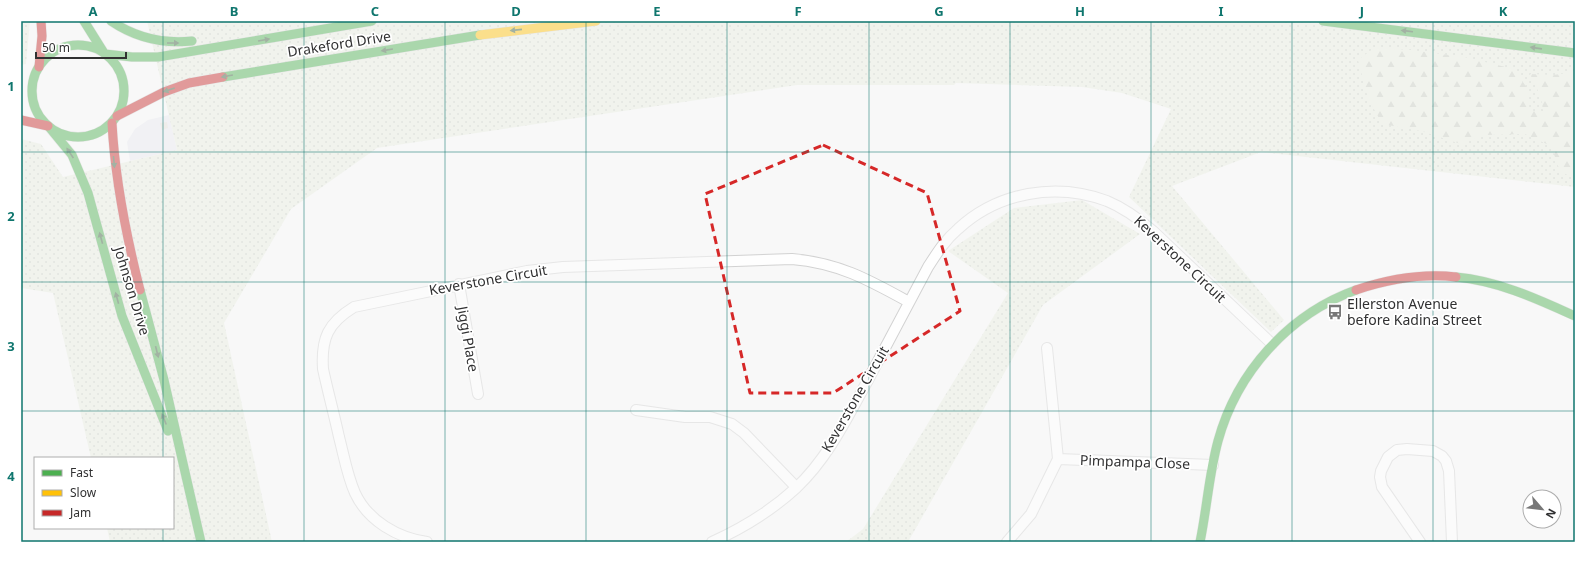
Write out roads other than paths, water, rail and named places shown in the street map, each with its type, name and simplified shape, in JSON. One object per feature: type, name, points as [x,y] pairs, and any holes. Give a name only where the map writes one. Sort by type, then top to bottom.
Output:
[{"type":"main road","points":[[41,21],[42,36],[38,68],[33,81],[32,93],[34,106],[39,116],[48,126]]},
{"type":"main road","points":[[84,21],[104,54]]},
{"type":"main road","points":[[111,21],[146,39],[177,43],[206,39],[225,46]]},
{"type":"main road","name":"Drakeford Drive","points":[[104,54],[132,57],[158,57],[372,21]]},
{"type":"main road","name":"Drakeford Drive","points":[[114,119],[164,92],[190,83],[506,31],[596,21]]},
{"type":"main road","points":[[1323,21],[1575,53]]},
{"type":"main road","points":[[21,120],[48,126],[62,134],[77,137],[92,135],[114,119],[124,94],[122,79],[116,65],[104,54],[93,48],[80,45],[68,46],[57,50],[47,57],[38,68],[26,76]]},
{"type":"main road","name":"Johnson Drive","points":[[114,119],[114,166],[121,210],[168,395],[183,468],[201,542]]},
{"type":"main road","name":"Johnson Drive","points":[[48,126],[72,155],[88,193],[122,316],[183,468]]},
{"type":"main road","points":[[1200,542],[1220,432],[1233,400],[1250,371],[1272,344],[1309,313],[1329,301],[1351,291],[1388,280],[1427,275],[1470,278],[1492,282],[1575,316]]},
{"type":"street","name":"Keverstone Circuit","points":[[712,542],[737,531],[768,511],[796,487],[819,462],[838,435],[940,247],[966,222],[988,207],[1016,197],[1040,192],[1068,192],[1081,194],[1107,202],[1132,214],[1153,231],[1272,344]]},
{"type":"street","name":"Keverstone Circuit","points":[[427,542],[393,532],[372,516],[356,494],[348,474],[323,369],[322,352],[325,336],[334,322],[354,307],[527,271],[563,268],[792,259],[808,260],[838,267],[868,280],[909,302]]},
{"type":"street","name":"Jiggi Place","points":[[459,284],[478,394]]},
{"type":"street","points":[[1007,542],[1031,514],[1058,459],[1047,348]]},
{"type":"street","points":[[636,410],[685,417],[718,418],[732,424],[744,433],[796,487]]},
{"type":"street","points":[[1420,542],[1382,487],[1380,477],[1381,471],[1388,457],[1396,450],[1407,449],[1433,451],[1442,456],[1446,462],[1449,471],[1452,542]]},
{"type":"street","name":"Pimpampa Close","points":[[1058,459],[1213,466]]},
{"type":"place","name":"Ellerston Avenue before Kadina Street","points":[[1335,312]]}]
